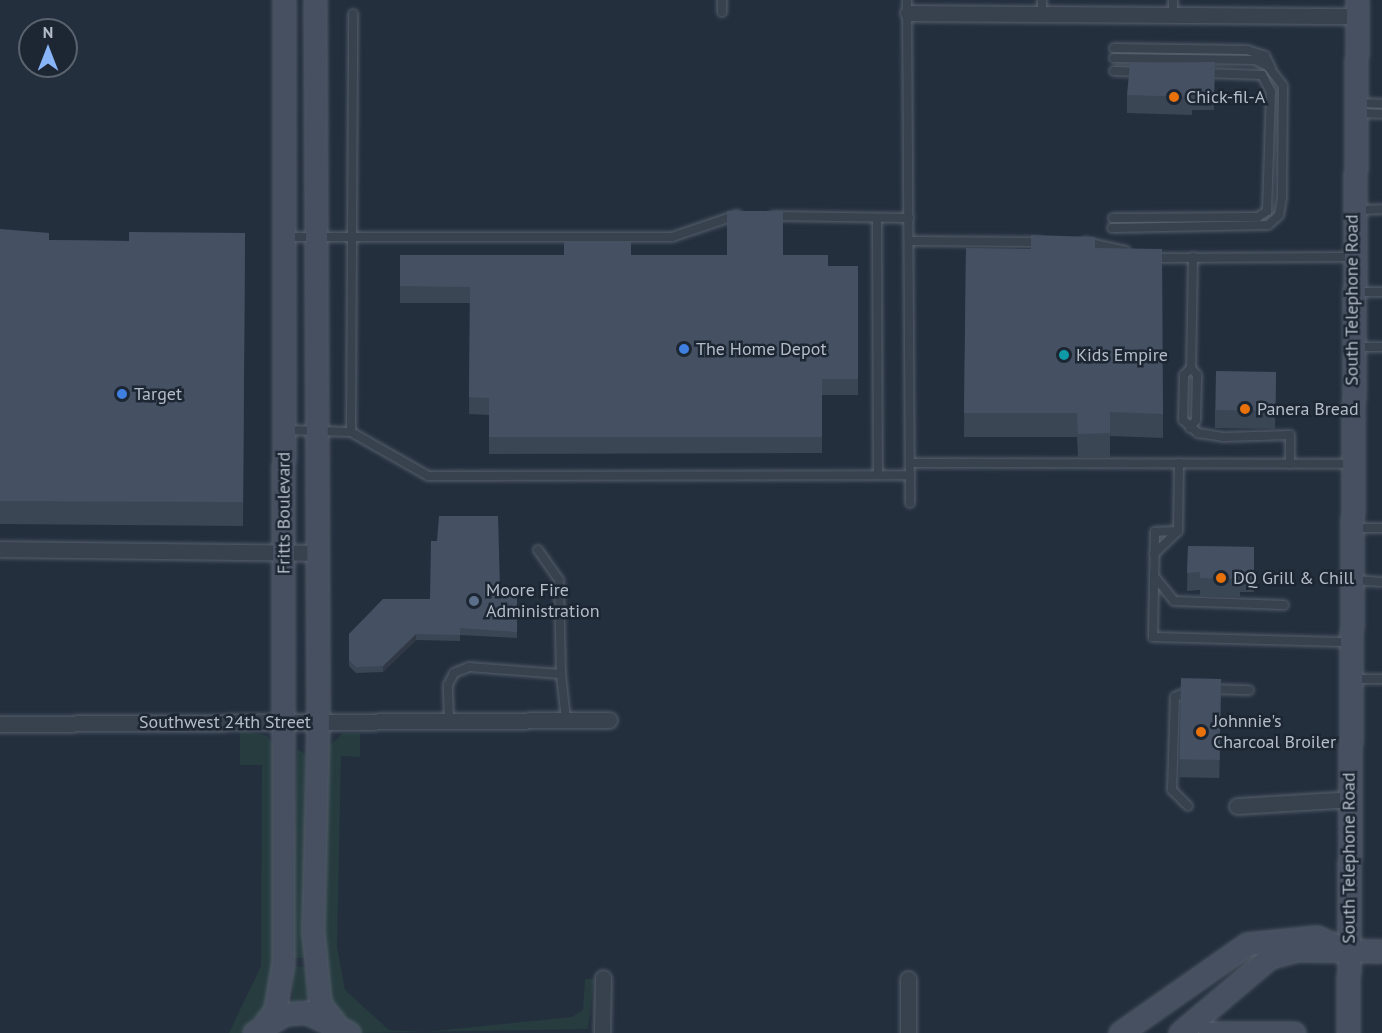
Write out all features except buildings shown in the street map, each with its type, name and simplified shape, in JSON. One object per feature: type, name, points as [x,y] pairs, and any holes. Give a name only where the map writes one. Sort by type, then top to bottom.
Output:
[{"type":"street","name":"Fritts Boulevard","points":[[259,1028],[275,1010],[283,962],[284,0]]},
{"type":"street","name":"Fritts Boulevard","points":[[315,0],[315,434],[318,721],[313,932],[320,1004],[341,1027]]},
{"type":"street","points":[[907,6],[1357,8]]},
{"type":"street","name":"South Telephone Road","points":[[1348,1033],[1352,210],[1357,8]]},
{"type":"street","points":[[0,549],[316,553]]},
{"type":"street","name":"Southwest 24th Street","points":[[0,724],[449,719],[609,720]]},
{"type":"street","points":[[1237,806],[1350,799]]},
{"type":"street","points":[[1120,1033],[1247,944],[1317,937],[1349,951]]},
{"type":"street","points":[[1180,1033],[1270,957],[1296,950],[1382,951]]},
{"type":"street","points":[[602,1033],[603,978]]},
{"type":"street","points":[[908,979],[908,1033]]},
{"type":"street","points":[[259,1028],[306,1012],[341,1027]]},
{"type":"street","points":[[1209,1033],[1294,1033]]},
{"type":"lane","points":[[722,0],[722,12]]},
{"type":"lane","points":[[907,6],[910,503]]},
{"type":"lane","points":[[351,432],[353,14]]},
{"type":"lane","points":[[1112,228],[1256,226],[1279,215],[1284,86],[1264,56],[1247,50],[1114,48]]},
{"type":"lane","points":[[1114,58],[1255,60],[1275,75]]},
{"type":"lane","points":[[1114,71],[1148,72]]},
{"type":"lane","points":[[1113,218],[1258,217],[1267,211],[1271,92],[1262,75],[1194,72]]},
{"type":"lane","points":[[1354,108],[1382,104]]},
{"type":"lane","points":[[1354,108],[1382,114]]},
{"type":"lane","points":[[1352,210],[1381,209]]},
{"type":"lane","points":[[284,237],[672,237],[725,215],[751,215]]},
{"type":"lane","points":[[761,216],[909,218]]},
{"type":"lane","points":[[877,218],[878,476]]},
{"type":"lane","points":[[909,241],[1053,242]]},
{"type":"lane","points":[[1075,242],[1098,243],[1147,258],[1352,257]]},
{"type":"lane","points":[[1193,257],[1191,368],[1184,375],[1183,420],[1191,428],[1223,437],[1290,435],[1290,464]]},
{"type":"lane","points":[[1352,292],[1382,292]]},
{"type":"lane","points":[[1352,347],[1382,347]]},
{"type":"lane","points":[[1191,368],[1197,375],[1191,428]]},
{"type":"lane","points":[[284,430],[315,434],[351,432],[429,476],[910,476]]},
{"type":"lane","points":[[910,463],[1351,464]]},
{"type":"lane","points":[[1154,554],[1178,531],[1179,464]]},
{"type":"lane","points":[[1350,528],[1382,528]]},
{"type":"lane","points":[[1178,531],[1155,532],[1153,637],[1350,642]]},
{"type":"lane","points":[[538,550],[559,580],[561,674],[566,720]]},
{"type":"lane","points":[[1154,576],[1174,601],[1284,605]]},
{"type":"lane","points":[[1350,580],[1382,582]]},
{"type":"lane","points":[[449,719],[454,673],[469,667],[561,674]]},
{"type":"lane","points":[[1350,679],[1382,679]]},
{"type":"lane","points":[[1188,806],[1172,790],[1175,697],[1199,689],[1249,690]]},
{"type":"green space","points":[[240,730],[267,736],[274,745],[273,985],[263,1010],[242,1033],[229,1033],[261,966],[262,765],[240,765]]},
{"type":"green space","points":[[343,733],[360,733],[360,757],[341,756],[337,947],[345,990],[389,1030],[423,1032],[359,1033],[340,1015],[329,996],[323,953],[325,750]]},
{"type":"green space","points":[[297,749],[305,754],[306,958],[292,958]]},
{"type":"green space","points":[[292,966],[306,967],[308,997],[293,1004]]},
{"type":"green space","points":[[585,979],[594,979],[588,1029],[427,1032],[572,1017],[583,1010]]},
{"type":"place","name":"Chick-fil-A","points":[[1174,97]]},
{"type":"place","name":"The Home Depot","points":[[684,349]]},
{"type":"place","name":"Kids Empire","points":[[1064,355]]},
{"type":"place","name":"Target","points":[[122,394]]},
{"type":"place","name":"Panera Bread","points":[[1245,409]]},
{"type":"place","name":"DQ Grill & Chill","points":[[1221,578]]},
{"type":"place","name":"Moore Fire Administration","points":[[474,601]]},
{"type":"place","name":"Johnnie's Charcoal Broiler","points":[[1201,732]]}]
